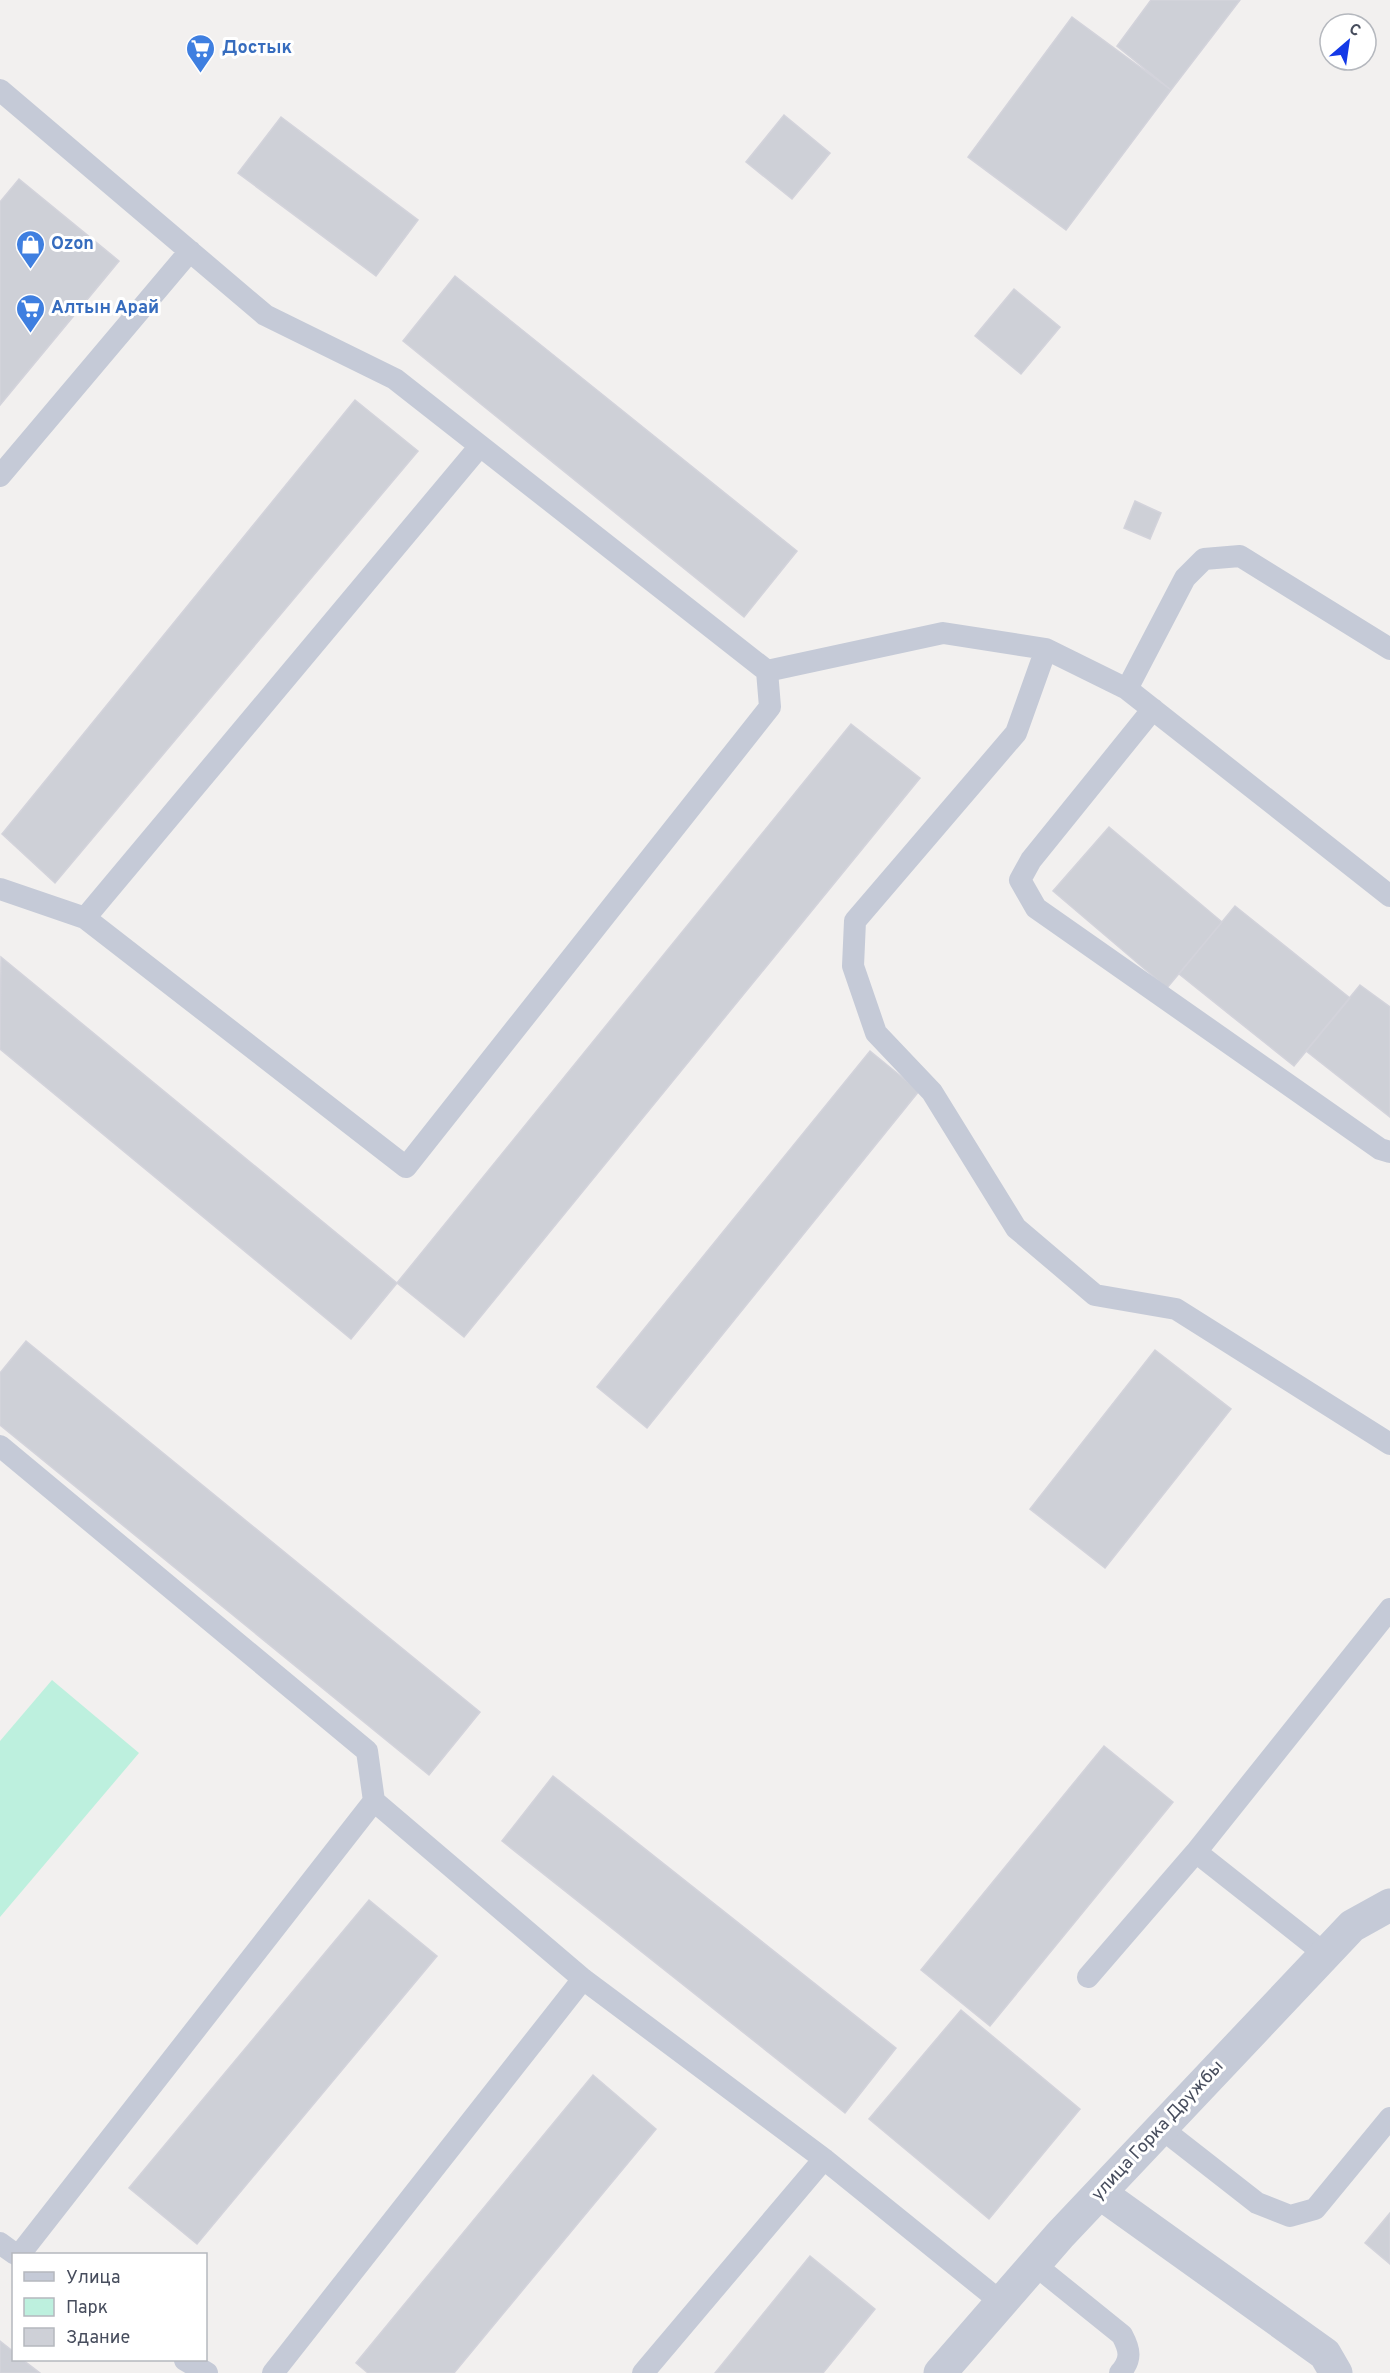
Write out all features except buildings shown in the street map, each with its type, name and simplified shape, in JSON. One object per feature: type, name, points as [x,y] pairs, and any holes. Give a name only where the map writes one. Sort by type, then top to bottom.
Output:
[{"type":"street","name":"улица Горка Дружбы","points":[[940,2373],[1034,2264],[1325,1954],[1352,1926],[1390,1905]]},
{"type":"street","points":[[1100,2193],[1325,2354],[1336,2373]]},
{"type":"lane","points":[[0,90],[265,315],[395,379],[767,671],[770,707],[406,1167],[85,918],[0,889]]},
{"type":"lane","points":[[0,476],[190,251]]},
{"type":"lane","points":[[85,918],[480,446]]},
{"type":"lane","points":[[1127,689],[1185,578],[1204,559],[1240,556],[1390,649]]},
{"type":"lane","points":[[767,671],[943,633],[1046,649],[1127,689],[1390,896]]},
{"type":"lane","points":[[1046,649],[1016,734],[855,921],[853,966],[876,1033],[932,1092],[1016,1228],[1095,1295],[1176,1310],[1390,1443]]},
{"type":"lane","points":[[1153,709],[1031,860],[1020,880],[1036,909],[1380,1149],[1390,1152]]},
{"type":"lane","points":[[0,1446],[368,1751],[374,1800],[583,1979],[824,2159],[1000,2302]]},
{"type":"lane","points":[[1088,1977],[1196,1852],[1390,1609]]},
{"type":"lane","points":[[21,2253],[374,1800]]},
{"type":"lane","points":[[1196,1852],[1325,1954]]},
{"type":"lane","points":[[273,2373],[583,1979]]},
{"type":"lane","points":[[1161,2128],[1257,2203],[1290,2216],[1315,2210],[1390,2118]]},
{"type":"lane","points":[[643,2373],[824,2159]]},
{"type":"lane","points":[[0,2243],[14,2253]]},
{"type":"lane","points":[[1034,2264],[1122,2335],[1130,2351],[1127,2365],[1120,2373]]},
{"type":"lane","points":[[187,2361],[207,2373]]},
{"type":"green space","points":[[52,1680],[139,1753],[0,1917],[0,1741]]},
{"type":"place","name":"Достык","points":[[201,74]]},
{"type":"place","name":"Ozon","points":[[30,270]]},
{"type":"place","name":"Алтын Арай","points":[[30,334]]}]
